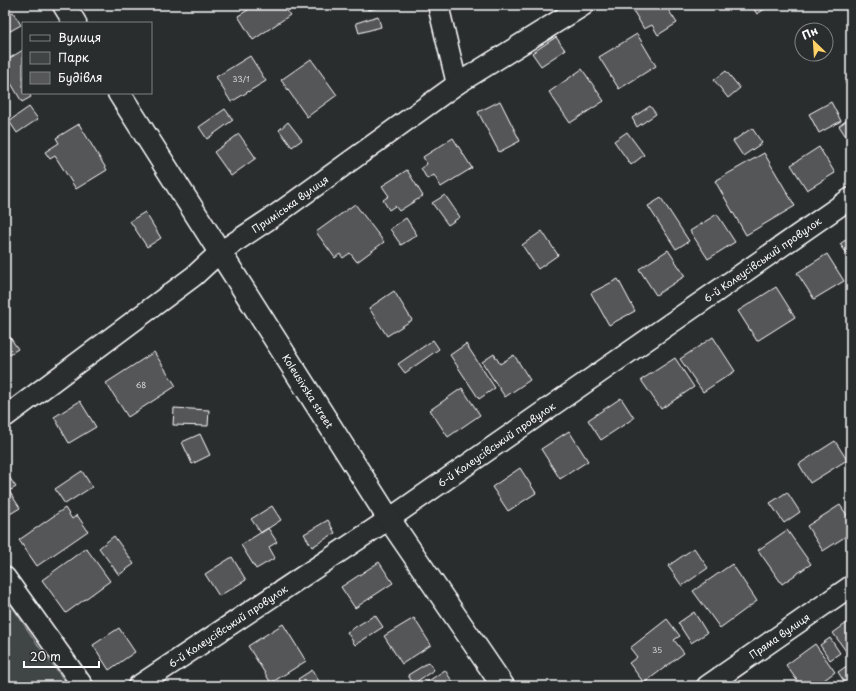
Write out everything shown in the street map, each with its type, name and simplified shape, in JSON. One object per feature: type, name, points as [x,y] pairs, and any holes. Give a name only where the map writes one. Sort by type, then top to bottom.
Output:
[{"type":"street","points":[[64,5],[74,22]]},
{"type":"street","points":[[438,5],[457,84]]},
{"type":"street","name":"Приміська вулиця","points":[[5,417],[194,276],[220,252],[283,209],[457,84],[584,5]]},
{"type":"street","name":"Koleusivska street","points":[[120,94],[389,519],[503,686]]},
{"type":"street","name":"6-й Колеусівський провулок","points":[[138,686],[389,519],[851,198]]},
{"type":"street","points":[[5,578],[84,686]]},
{"type":"street","name":"Пряма вулиця","points":[[707,686],[851,586]]},
{"type":"green space","points":[[5,596],[35,641],[68,686],[5,686]]},
{"type":"building","points":[[256,5],[283,5],[290,15],[253,40],[238,16]]},
{"type":"building","points":[[367,5],[390,5],[368,10]]},
{"type":"building","points":[[630,5],[665,5],[677,23],[658,35],[652,25],[644,29]]},
{"type":"building","points":[[751,5],[771,5],[757,14]]},
{"type":"building","points":[[13,12],[21,25],[5,34],[5,16]]},
{"type":"building","points":[[378,16],[381,27],[359,33],[356,23]]},
{"type":"building","points":[[637,34],[656,66],[619,89],[599,57]]},
{"type":"building","points":[[556,37],[565,50],[541,66],[532,53]]},
{"type":"building","points":[[22,51],[22,94],[30,94],[31,97],[22,102],[5,73],[5,61]]},
{"type":"building","points":[[250,56],[266,81],[231,102],[216,77]]},
{"type":"building","points":[[311,59],[337,95],[307,117],[281,80]]},
{"type":"building","points":[[582,69],[604,101],[570,123],[549,92]]},
{"type":"building","points":[[726,71],[740,88],[728,98],[714,80]]},
{"type":"building","points":[[851,79],[851,93],[845,82]]},
{"type":"building","points":[[500,101],[520,141],[499,152],[478,112]]},
{"type":"building","points":[[831,102],[841,121],[819,133],[809,114]]},
{"type":"building","points":[[650,106],[656,114],[637,127],[632,118]]},
{"type":"building","points":[[29,107],[38,119],[17,133],[9,121]]},
{"type":"building","points":[[225,109],[233,120],[207,139],[199,127]]},
{"type":"building","points":[[851,117],[851,144],[839,126]]},
{"type":"building","points":[[288,122],[302,140],[292,147],[279,130]]},
{"type":"building","points":[[79,124],[107,170],[76,189],[55,156],[50,159],[45,152],[59,143],[56,138]]},
{"type":"building","points":[[752,128],[762,143],[743,156],[733,141]]},
{"type":"building","points":[[627,132],[644,155],[631,165],[614,141]]},
{"type":"building","points":[[239,134],[256,158],[231,176],[214,152]]},
{"type":"building","points":[[453,138],[472,168],[441,187],[434,175],[427,179],[421,168],[427,164],[423,157]]},
{"type":"building","points":[[819,147],[835,173],[807,190],[791,165]]},
{"type":"building","points":[[764,153],[795,206],[746,235],[715,181]]},
{"type":"building","points":[[407,170],[423,196],[399,211],[395,206],[389,210],[383,200],[389,196],[382,186]]},
{"type":"building","points":[[445,195],[460,217],[448,225],[432,203]]},
{"type":"building","points":[[661,198],[689,241],[676,249],[648,206]]},
{"type":"building","points":[[355,204],[384,242],[357,262],[350,253],[343,258],[340,254],[335,258],[316,232]]},
{"type":"building","points":[[145,212],[161,238],[147,247],[130,221]]},
{"type":"building","points":[[717,214],[735,242],[708,259],[690,231]]},
{"type":"building","points":[[406,218],[417,235],[401,245],[390,229]]},
{"type":"building","points":[[542,231],[558,255],[538,269],[522,245]]},
{"type":"building","points":[[851,236],[851,259],[840,244]]},
{"type":"building","points":[[668,250],[685,276],[656,295],[639,269]]},
{"type":"building","points":[[827,254],[844,281],[814,299],[797,273]]},
{"type":"building","points":[[618,279],[635,311],[609,325],[591,293]]},
{"type":"building","points":[[776,287],[795,317],[757,341],[738,311]]},
{"type":"building","points":[[394,291],[412,320],[387,336],[369,308]]},
{"type":"building","points":[[5,330],[18,349],[5,357]]},
{"type":"building","points":[[713,337],[735,371],[703,392],[680,359]]},
{"type":"building","points":[[433,340],[439,349],[405,373],[398,364]]},
{"type":"building","points":[[466,344],[495,388],[479,399],[450,355]]},
{"type":"building","points":[[154,352],[176,386],[128,417],[106,383]]},
{"type":"building","points":[[494,354],[500,364],[514,355],[530,380],[505,397],[482,362]]},
{"type":"building","points":[[675,358],[694,387],[661,409],[641,380]]},
{"type":"building","points":[[462,388],[480,415],[448,437],[430,410]]},
{"type":"building","points":[[621,398],[634,418],[601,440],[588,420]]},
{"type":"building","points":[[80,401],[96,427],[69,443],[54,417]]},
{"type":"building","points":[[174,408],[209,410],[208,426],[173,425]]},
{"type":"building","points":[[569,431],[588,461],[560,479],[541,449]]},
{"type":"building","points":[[200,434],[210,455],[192,464],[182,442]]},
{"type":"building","points":[[835,441],[847,460],[810,483],[799,464]]},
{"type":"building","points":[[520,468],[536,493],[508,511],[492,487]]},
{"type":"building","points":[[82,471],[92,487],[65,504],[55,489]]},
{"type":"building","points":[[7,474],[16,487],[9,491],[20,508],[5,517],[5,475]]},
{"type":"building","points":[[787,492],[800,512],[784,523],[770,503]]},
{"type":"building","points":[[840,505],[851,521],[851,533],[823,551],[807,526]]},
{"type":"building","points":[[272,506],[281,520],[261,533],[251,519]]},
{"type":"building","points":[[65,508],[72,519],[77,515],[88,531],[37,566],[19,540]]},
{"type":"building","points":[[328,520],[335,533],[312,547],[304,534]]},
{"type":"building","points":[[268,528],[277,542],[269,547],[275,558],[256,569],[241,545]]},
{"type":"building","points":[[787,530],[811,564],[782,584],[758,550]]},
{"type":"building","points":[[114,536],[134,564],[119,575],[99,548]]},
{"type":"building","points":[[86,548],[110,581],[66,613],[42,580]]},
{"type":"building","points":[[694,548],[708,568],[682,586],[668,566]]},
{"type":"building","points":[[232,557],[246,580],[219,596],[205,574]]},
{"type":"building","points":[[379,562],[393,583],[355,608],[341,587]]},
{"type":"building","points":[[732,564],[757,601],[720,628],[693,591]]},
{"type":"building","points":[[694,612],[707,633],[691,643],[678,623]]},
{"type":"building","points":[[375,615],[383,627],[355,645],[347,632]]},
{"type":"building","points":[[414,618],[431,645],[402,664],[384,636]]},
{"type":"building","points":[[667,619],[680,636],[674,640],[684,653],[644,683],[629,663],[637,657],[630,648]]},
{"type":"building","points":[[851,620],[851,658],[833,633]]},
{"type":"building","points":[[283,624],[306,661],[271,683],[248,646]]},
{"type":"building","points":[[119,628],[135,652],[109,670],[93,645]]},
{"type":"building","points":[[830,638],[840,653],[830,660],[820,645]]},
{"type":"building","points":[[815,644],[835,672],[816,686],[801,686],[786,665]]},
{"type":"building","points":[[429,662],[434,670],[413,684],[408,675]]},
{"type":"building","points":[[851,663],[851,686],[847,686],[838,672]]},
{"type":"building","points":[[312,670],[322,686],[303,686],[298,679]]},
{"type":"building","points":[[445,670],[455,686],[421,686]]}]
